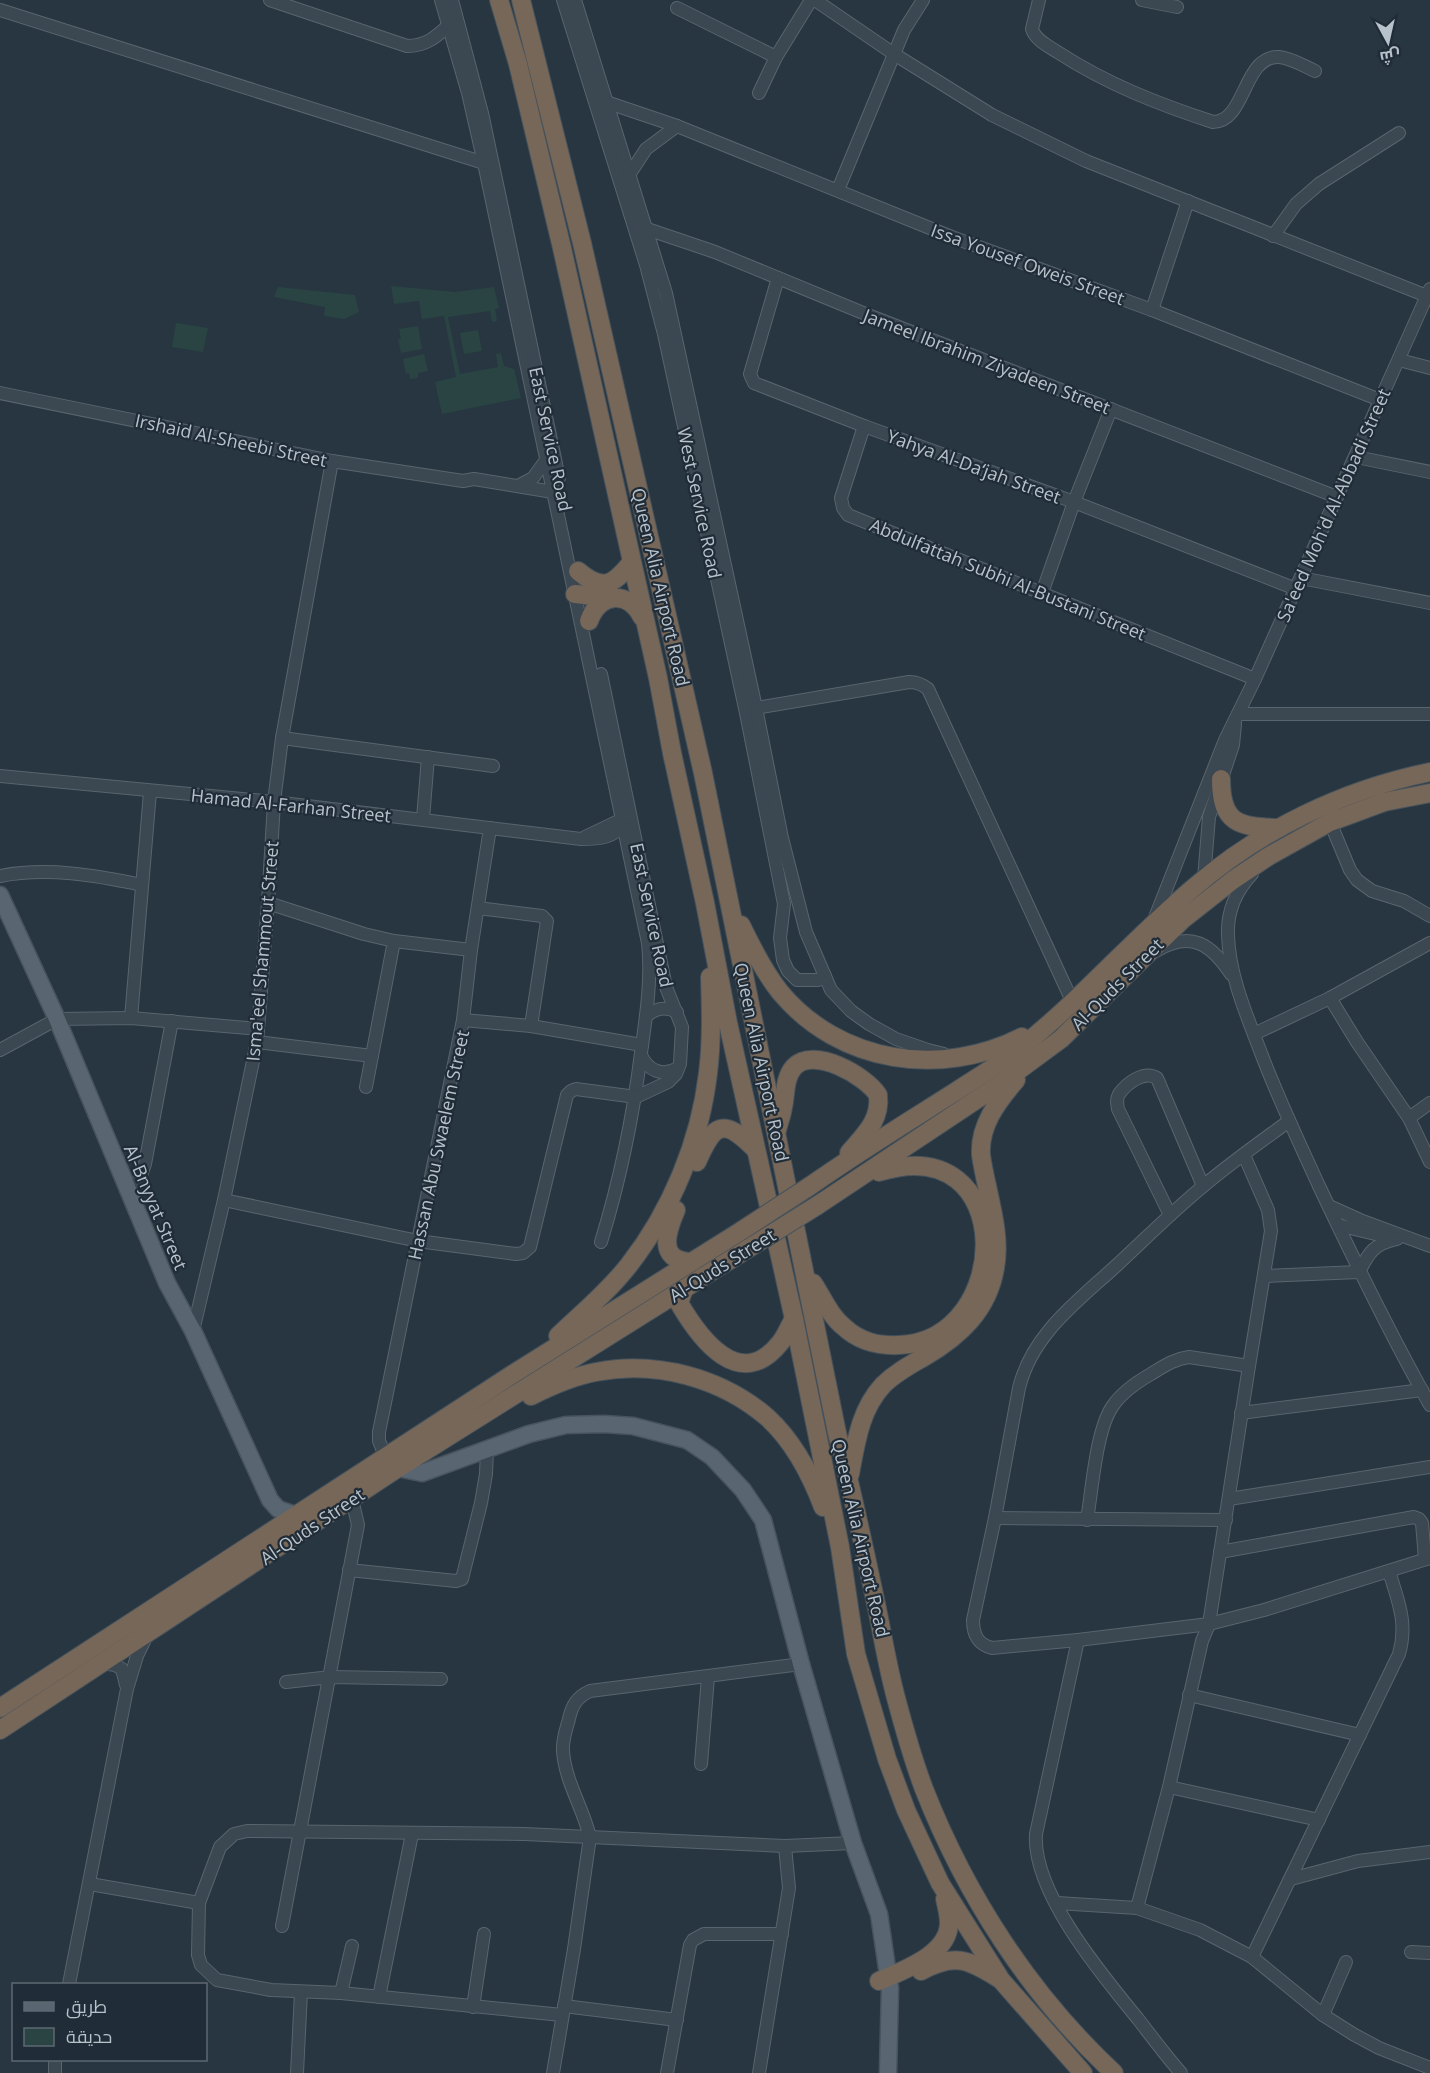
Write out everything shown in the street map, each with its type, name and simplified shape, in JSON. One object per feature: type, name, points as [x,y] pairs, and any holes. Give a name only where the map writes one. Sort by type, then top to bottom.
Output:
[{"type":"highway","name":"Queen Alia Airport Road","points":[[499,0],[518,64],[562,248],[644,620],[755,1149],[794,1318],[840,1547],[856,1654],[881,1738],[906,1810],[940,1883],[1001,1980],[1083,2073]]},
{"type":"highway","name":"Queen Alia Airport Road","points":[[521,0],[585,254],[730,900],[837,1432],[896,1697],[924,1788],[954,1856],[984,1911],[1023,1972],[1114,2073]]},
{"type":"highway","points":[[578,571],[591,582],[606,584],[619,578],[631,563]]},
{"type":"highway","points":[[579,594],[625,599],[635,605],[644,620]]},
{"type":"highway","points":[[589,621],[597,606],[613,598]]},
{"type":"highway","name":"Al-Quds Street","points":[[0,1708],[298,1516],[474,1420],[863,1177],[1034,1060],[1061,1039],[1142,959],[1246,848],[1279,828],[1351,794],[1400,778],[1430,772]]},
{"type":"highway","points":[[1400,778],[1409,786],[1406,798]]},
{"type":"highway","points":[[1221,779],[1222,803],[1232,818],[1249,826],[1279,828]]},
{"type":"highway","name":"Al-Quds Street","points":[[0,1730],[352,1499],[392,1463],[530,1365],[1010,1056],[1073,1003],[1152,926],[1208,887],[1330,822],[1384,802],[1430,793]]},
{"type":"highway","points":[[730,900],[753,948],[774,984],[814,1024],[856,1046],[899,1058],[940,1060],[968,1057],[1001,1047],[1053,1021]]},
{"type":"highway","points":[[530,1365],[560,1334],[592,1307],[629,1266],[657,1223],[683,1172],[699,1119],[708,1074],[712,1025],[705,903]]},
{"type":"highway","points":[[776,1132],[784,1106],[787,1082],[793,1068],[807,1060],[835,1065],[864,1079],[878,1095],[879,1102],[874,1122],[849,1152],[848,1161]]},
{"type":"highway","points":[[849,1478],[860,1423],[873,1398],[883,1386],[906,1367],[958,1335],[974,1318],[985,1301],[996,1266],[996,1245],[982,1162],[981,1141],[987,1120],[992,1112],[1007,1090],[1034,1060]]},
{"type":"highway","points":[[692,1262],[676,1259],[667,1247],[666,1239],[667,1231],[705,1142],[717,1130],[726,1128],[734,1130],[755,1149]]},
{"type":"highway","points":[[806,1273],[835,1318],[862,1340],[875,1344],[907,1345],[922,1342],[945,1329],[968,1304],[982,1270],[986,1247],[981,1215],[970,1193],[947,1173],[925,1165],[893,1167],[863,1177]]},
{"type":"highway","points":[[684,1289],[679,1303],[696,1331],[713,1349],[729,1360],[740,1364],[758,1360],[772,1351],[781,1341],[794,1318]]},
{"type":"highway","points":[[474,1420],[551,1386],[595,1372],[631,1368],[656,1369],[701,1379],[740,1397],[769,1419],[789,1444],[814,1483],[840,1547]]},
{"type":"highway","points":[[885,1984],[930,1955],[944,1942],[949,1923],[940,1883]]},
{"type":"highway","points":[[885,1984],[946,1960],[957,1959],[977,1965],[1001,1980]]},
{"type":"main road","name":"Al-Bnyyat Street","points":[[0,895],[57,1019],[170,1291],[193,1331],[241,1454],[274,1505],[278,1509],[298,1516]]},
{"type":"main road","points":[[392,1463],[422,1473],[529,1434],[566,1425],[633,1426],[687,1440],[712,1457],[743,1490],[763,1521],[801,1664],[853,1843],[883,1928],[888,2073]]},
{"type":"main road","points":[[877,2073],[885,1984]]},
{"type":"street","points":[[270,0],[407,46],[430,41],[449,25]]},
{"type":"street","name":"East Service Road","points":[[441,0],[468,93],[546,460],[559,497],[578,571],[579,594],[589,621],[650,957],[646,1016],[636,1097],[613,1204],[601,1242]]},
{"type":"street","name":"East Service Road","points":[[452,0],[482,113],[626,820],[668,993],[682,1027],[681,1058],[678,1068]]},
{"type":"street","name":"West Service Road","points":[[563,0],[629,175],[776,833],[802,921],[831,990],[860,1018],[880,1030],[928,1050],[968,1057]]},
{"type":"street","name":"West Service Road","points":[[575,0],[600,102],[675,330],[756,708],[776,833],[784,904],[780,938],[785,966],[797,980],[818,980],[825,976]]},
{"type":"street","points":[[759,93],[776,57],[813,0],[992,115],[1086,161],[1273,236],[1428,292]]},
{"type":"street","points":[[838,190],[904,30],[922,0]]},
{"type":"street","points":[[1039,0],[1032,29],[1037,38],[1112,83],[1156,103],[1213,122],[1221,122],[1230,115],[1257,68],[1264,61],[1274,57],[1284,58],[1315,71]]},
{"type":"street","points":[[1142,0],[1177,7]]},
{"type":"street","points":[[677,8],[776,57]]},
{"type":"street","points":[[0,10],[483,163]]},
{"type":"street","name":"Issa Yousef Oweis Street","points":[[600,102],[677,126],[952,237],[1152,310],[1380,400]]},
{"type":"street","points":[[629,175],[646,149],[677,126]]},
{"type":"street","points":[[1273,236],[1296,204],[1319,184],[1399,133]]},
{"type":"street","points":[[1152,310],[1188,201]]},
{"type":"street","name":"Jameel Ibrahim Ziyadeen Street","points":[[642,231],[715,252],[896,326],[1337,497]]},
{"type":"street","name":"Yahya Al-Da‘jah Street","points":[[778,278],[755,351],[750,374],[754,383],[864,426],[1298,584],[1430,603]]},
{"type":"street","name":"Sa'eed Moh'd Al-Abbadi Street","points":[[1152,926],[1225,740],[1356,457],[1428,292]]},
{"type":"street","points":[[1399,360],[1430,368]]},
{"type":"street","name":"Irshaid Al-Sheebi Street","points":[[0,393],[332,461],[463,481],[474,479],[518,486],[559,497]]},
{"type":"street","points":[[1042,593],[1074,502],[1111,409]]},
{"type":"street","name":"Abdulfattah Subhi Al-Bustani Street","points":[[864,426],[841,498],[843,508],[848,515],[1255,679]]},
{"type":"street","points":[[1356,457],[1430,472]]},
{"type":"street","points":[[518,486],[533,478],[546,460]]},
{"type":"street","name":"Isma'eel Shammout Street","points":[[193,1331],[224,1200],[257,1036],[274,802],[282,738],[332,461]]},
{"type":"street","name":"Irshaid Al-Sheebi Street","points":[[463,481],[472,486],[559,497]]},
{"type":"street","points":[[756,708],[909,682],[915,682],[928,689],[1073,1003]]},
{"type":"street","points":[[1236,717],[1430,714]]},
{"type":"street","name":"Sa'eed Moh'd Al-Abbadi Street","points":[[1208,887],[1209,817],[1233,745],[1236,717]]},
{"type":"street","points":[[282,738],[493,766]]},
{"type":"street","points":[[423,819],[428,757]]},
{"type":"street","name":"Hamad Al-Farhan Street","points":[[0,776],[274,802],[581,839],[626,820]]},
{"type":"street","points":[[131,1018],[150,792]]},
{"type":"street","points":[[1330,822],[1350,870],[1358,880],[1372,891],[1404,901],[1430,916]]},
{"type":"street","name":"Hassan Abu Swaelem Street","points":[[392,1463],[379,1441],[379,1432],[463,1020],[471,950],[490,828]]},
{"type":"street","points":[[1269,856],[1239,888],[1230,910],[1228,937],[1236,982],[1288,1121],[1359,1272],[1430,1405]]},
{"type":"street","points":[[0,876],[41,871],[98,876],[142,885]]},
{"type":"street","points":[[268,903],[354,931],[394,941],[471,950]]},
{"type":"street","points":[[478,908],[542,916],[547,921],[531,1026]]},
{"type":"street","points":[[366,1087],[394,941]]},
{"type":"street","points":[[1142,959],[1173,943],[1199,943],[1216,953],[1236,982]]},
{"type":"street","points":[[1254,1034],[1330,998],[1430,943]]},
{"type":"street","points":[[1330,998],[1408,1118],[1430,1162]]},
{"type":"street","points":[[646,1016],[660,1008],[669,1008],[676,1012]]},
{"type":"street","points":[[0,1050],[57,1019],[131,1018],[172,1021],[372,1056]]},
{"type":"street","points":[[463,1020],[531,1026],[642,1050],[648,1066],[659,1072],[666,1073],[678,1068]]},
{"type":"street","points":[[129,1190],[139,1181],[145,1164],[172,1021]]},
{"type":"street","points":[[224,1200],[418,1241],[516,1254],[527,1251],[530,1247],[564,1101],[570,1091],[576,1089],[636,1097],[668,1083],[678,1068]]},
{"type":"street","points":[[1170,1215],[1118,1109],[1119,1094],[1138,1077],[1150,1075],[1157,1078],[1203,1186]]},
{"type":"street","points":[[1408,1118],[1430,1103]]},
{"type":"street","points":[[1220,1552],[1414,1517],[1419,1519],[1424,1530],[1428,1559],[1264,1610],[1209,1624],[992,1648],[984,1646],[973,1632],[973,1620],[1021,1379],[1035,1349],[1054,1323],[1170,1215],[1203,1186],[1288,1121]]},
{"type":"street","points":[[1137,1908],[1169,1787],[1202,1641],[1209,1624],[1270,1242],[1270,1221],[1265,1202],[1244,1155]]},
{"type":"street","points":[[1329,1206],[1430,1246]]},
{"type":"street","points":[[1338,1226],[1397,1239],[1414,1240]]},
{"type":"street","points":[[1359,1272],[1371,1251],[1383,1242],[1397,1239]]},
{"type":"street","points":[[1265,1276],[1359,1272]]},
{"type":"street","points":[[1088,1520],[1101,1438],[1107,1416],[1118,1399],[1136,1383],[1180,1358],[1189,1357],[1249,1366]]},
{"type":"street","points":[[1241,1413],[1422,1390]]},
{"type":"street","points":[[349,1570],[456,1581],[462,1579],[481,1503],[487,1450]]},
{"type":"street","points":[[1229,1499],[1430,1467]]},
{"type":"street","points":[[282,1926],[358,1525],[352,1499]]},
{"type":"street","points":[[994,1518],[1226,1520]]},
{"type":"street","points":[[1252,1957],[1399,1654],[1404,1630],[1389,1571]]},
{"type":"street","points":[[69,1983],[127,1689],[137,1656],[147,1635]]},
{"type":"street","points":[[1078,1640],[1036,1833],[1037,1855],[1042,1876],[1091,1960],[1181,2073]]},
{"type":"street","points":[[103,1664],[115,1665],[122,1670],[127,1689]]},
{"type":"street","points":[[553,2073],[590,1837],[568,1774],[563,1752],[563,1744],[575,1701],[590,1691],[801,1664]]},
{"type":"street","points":[[286,1682],[331,1677],[441,1679]]},
{"type":"street","points":[[700,1764],[708,1677]]},
{"type":"street","points":[[1189,1695],[1360,1735]]},
{"type":"street","points":[[1169,1787],[1319,1820]]},
{"type":"street","points":[[676,2020],[563,2010],[473,2007],[379,1997],[271,1990],[225,1983],[208,1974],[201,1965],[198,1954],[199,1903],[220,1847],[234,1834],[247,1831],[524,1834],[785,1846],[853,1843]]},
{"type":"street","points":[[379,1997],[412,1834]]},
{"type":"street","points":[[759,2073],[789,1888],[785,1846]]},
{"type":"street","points":[[1290,1879],[1358,1861],[1430,1852]]},
{"type":"street","points":[[90,1884],[199,1903]]},
{"type":"street","points":[[1057,1903],[1137,1908],[1200,1930],[1252,1957],[1323,2015],[1379,2048],[1430,2068]]},
{"type":"street","points":[[473,2007],[484,1934]]},
{"type":"street","points":[[667,2073],[690,1945],[693,1940],[704,1934],[782,1934]]},
{"type":"street","points":[[341,1994],[352,1946]]},
{"type":"street","points":[[1411,1952],[1430,1953]]},
{"type":"street","points":[[1323,2015],[1346,1962]]},
{"type":"street","points":[[297,2073],[301,1992]]},
{"type":"green space","points":[[391,286],[455,292],[494,287],[499,308],[495,309],[497,321],[492,322],[490,311],[448,317],[460,374],[498,367],[496,354],[501,353],[504,366],[514,369],[521,398],[442,414],[435,382],[456,377],[444,316],[422,319],[419,301],[394,304]]},
{"type":"green space","points":[[278,287],[355,295],[359,312],[344,319],[324,316],[325,307],[274,297]]},
{"type":"green space","points":[[176,323],[208,328],[203,352],[172,347]]},
{"type":"green space","points":[[418,326],[422,349],[401,353],[398,339],[401,339],[399,329]]},
{"type":"green space","points":[[478,330],[482,351],[464,354],[460,333]]},
{"type":"green space","points":[[424,354],[428,371],[418,373],[418,378],[410,379],[409,373],[406,374],[403,359]]}]
